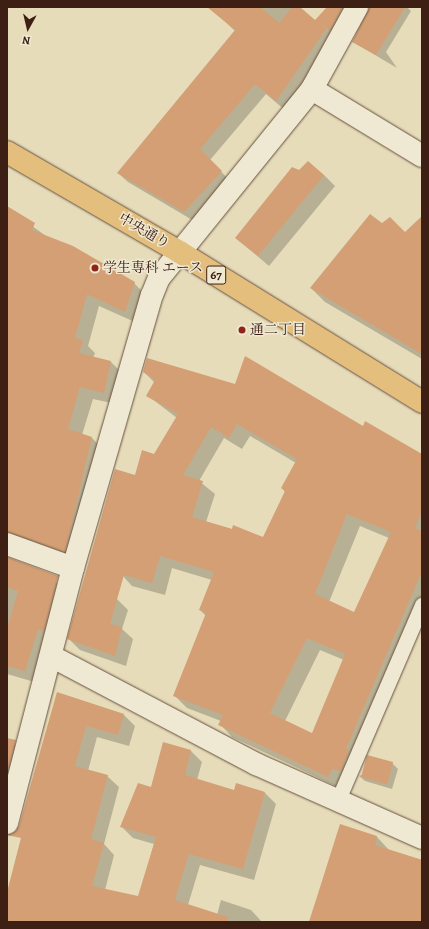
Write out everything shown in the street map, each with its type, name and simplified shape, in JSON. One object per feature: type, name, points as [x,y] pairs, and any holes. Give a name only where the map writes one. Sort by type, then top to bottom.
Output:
[{"type":"main road","name":"中央通り","points":[[7,152],[181,253],[422,402]]},
{"type":"street","points":[[7,824],[73,568],[152,294],[159,278],[181,253],[312,89],[357,7]]},
{"type":"street","points":[[312,89],[422,156]]},
{"type":"street","points":[[7,544],[73,568]]},
{"type":"street","points":[[51,656],[256,764],[337,802],[422,838]]},
{"type":"lane","points":[[337,802],[422,605]]},
{"type":"building","points":[[207,7],[260,7],[279,23],[292,7],[300,7],[315,20],[327,7],[343,7],[330,30],[321,24],[326,29],[276,101],[255,84],[200,149],[222,171],[184,212],[117,173],[235,30]]},
{"type":"building","points":[[369,7],[405,7],[376,55],[352,42]]},
{"type":"building","points":[[308,161],[324,175],[258,256],[235,238],[292,167],[299,170]]},
{"type":"building","points":[[7,206],[35,223],[32,230],[73,246],[135,282],[125,312],[87,294],[75,338],[83,340],[79,353],[111,361],[104,393],[80,387],[68,429],[92,437],[65,552],[7,532]]},
{"type":"building","points":[[370,214],[382,223],[390,217],[405,232],[422,216],[422,354],[310,288]]},
{"type":"building","points":[[245,356],[363,426],[365,421],[422,454],[422,511],[415,528],[422,531],[422,571],[346,749],[349,750],[341,771],[332,769],[328,777],[218,725],[223,715],[173,696],[206,613],[199,610],[214,572],[160,556],[152,583],[124,575],[110,624],[122,627],[115,656],[67,639],[115,469],[135,475],[142,450],[154,454],[178,414],[146,396],[155,380],[143,372],[147,358],[235,384]],"holes":[[[237,424],[297,459],[281,488],[285,491],[263,537],[233,525],[232,529],[192,517],[203,481],[183,475],[211,427],[229,438]],[[347,514],[391,532],[354,612],[315,594]],[[307,638],[345,654],[312,733],[270,713]]]},
{"type":"building","points":[[7,557],[58,576],[44,631],[38,629],[25,671],[7,666],[7,629],[18,591],[7,587]]},
{"type":"building","points":[[57,692],[124,714],[118,735],[86,726],[75,766],[108,775],[91,839],[104,843],[92,886],[138,896],[156,837],[120,827],[138,783],[151,787],[163,742],[191,750],[185,775],[234,790],[236,783],[265,792],[243,869],[189,854],[182,876],[175,900],[228,917],[227,922],[7,922],[7,892],[21,838],[7,835],[19,826]]},
{"type":"building","points":[[7,738],[16,740],[7,773]]},
{"type":"building","points":[[367,755],[393,762],[387,784],[361,777]]},
{"type":"building","points":[[340,824],[377,836],[375,845],[422,860],[422,922],[309,922]]},
{"type":"place","name":"学生専科 エース","points":[[95,268]]},
{"type":"place","name":"通二丁目","points":[[242,330]]}]
